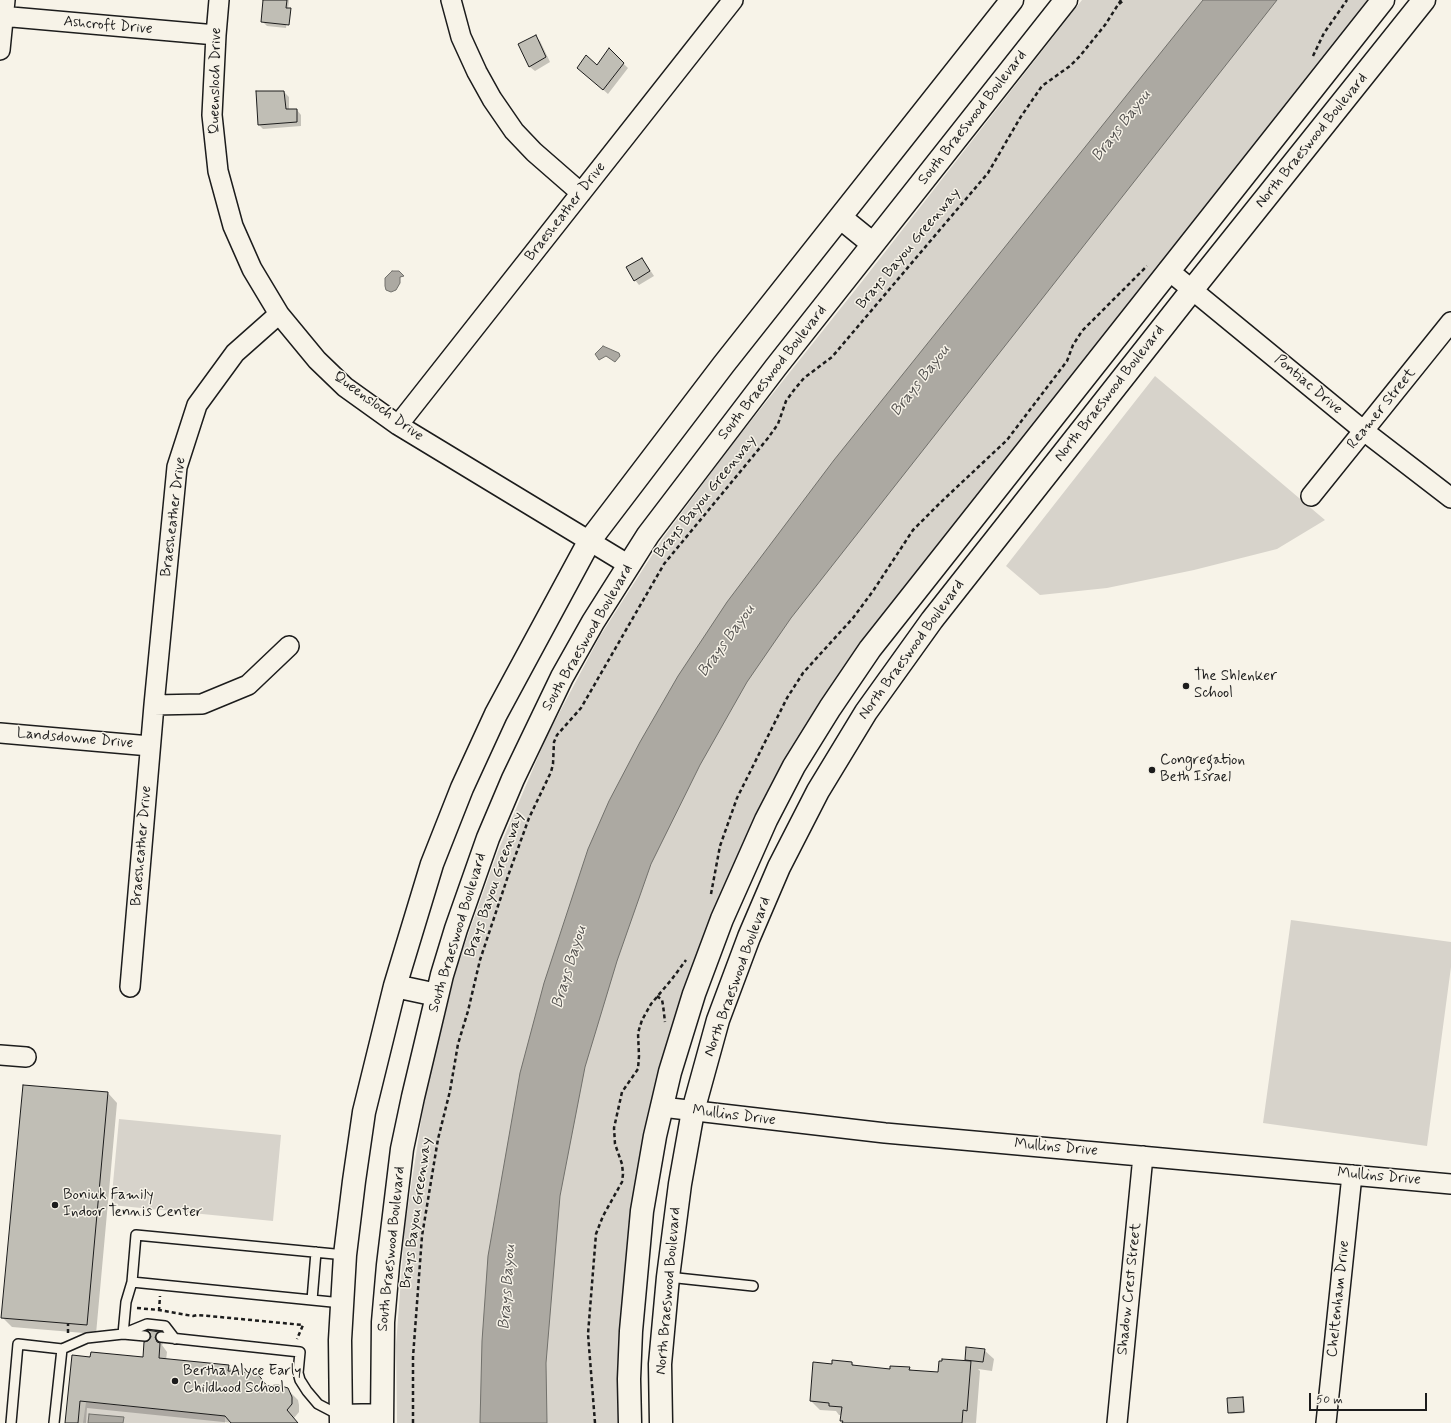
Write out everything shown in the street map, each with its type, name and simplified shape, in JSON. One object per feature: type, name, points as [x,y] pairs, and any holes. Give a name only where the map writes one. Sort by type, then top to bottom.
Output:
[{"type":"main road","points":[[382,1419],[341,1419],[340,1340],[342,1303],[345,1255],[354,1181],[364,1112],[396,986],[432,864],[462,788],[496,714],[590,540],[724,364],[1012,0]]},
{"type":"main road","name":"South Braeswood Boulevard","points":[[382,1419],[383,1322],[388,1265],[402,1149],[423,1052],[437,995],[456,930],[488,838],[513,779],[562,677],[593,622],[658,522],[776,367],[1066,0]]},
{"type":"main road","name":"North Braeswood Boulevard","points":[[630,1423],[629,1379],[634,1298],[642,1211],[655,1136],[670,1072],[697,987],[722,919],[770,813],[794,766],[870,649],[940,558],[1383,0]]},
{"type":"main road","points":[[1390,0],[1411,17]]},
{"type":"main road","name":"North Braeswood Boulevard","points":[[661,1423],[660,1364],[668,1276],[680,1184],[693,1111],[718,1020],[749,937],[779,866],[818,790],[866,712],[932,620],[1192,290],[1424,0]]},
{"type":"main road","points":[[840,218],[874,244]]},
{"type":"main road","points":[[940,558],[965,578]]},
{"type":"main road","points":[[396,986],[437,995]]},
{"type":"main road","points":[[634,1298],[666,1300]]},
{"type":"street","name":"Queensloch Drive","points":[[219,0],[212,115],[218,172],[233,226],[252,268],[279,314],[317,360],[345,387],[398,425],[629,565]]},
{"type":"street","points":[[451,0],[461,37],[476,72],[492,99],[519,136],[534,152],[580,193]]},
{"type":"street","name":"Braesheather Drive","points":[[398,425],[733,0]]},
{"type":"street","name":"Ashcroft Drive","points":[[3,11],[216,35]]},
{"type":"street","points":[[0,50],[3,11]]},
{"type":"street","name":"Pontiac Drive","points":[[1168,270],[1364,431],[1451,498]]},
{"type":"street","name":"Braesheather Drive","points":[[130,988],[150,746],[177,467],[197,405],[235,353],[279,314]]},
{"type":"street","name":"Reamer Street","points":[[1312,496],[1451,322]]},
{"type":"street","points":[[154,705],[202,704],[248,685],[290,646]]},
{"type":"street","name":"Landsdowne Drive","points":[[0,733],[150,746]]},
{"type":"street","points":[[0,1055],[26,1057]]},
{"type":"street","name":"Mullins Drive","points":[[662,1107],[885,1133],[1451,1184]]},
{"type":"street","name":"Shadow Crest Street","points":[[1117,1423],[1143,1156]]},
{"type":"street","name":"Cheltenham Drive","points":[[1326,1423],[1352,1175]]},
{"type":"lane","points":[[123,1334],[126,1302],[132,1282],[136,1235],[345,1255]]},
{"type":"lane","points":[[312,1300],[316,1252]]},
{"type":"lane","points":[[668,1276],[753,1286]]},
{"type":"lane","points":[[132,1282],[342,1303]]},
{"type":"lane","points":[[123,1334],[147,1324],[165,1326],[175,1339]]},
{"type":"lane","points":[[11,1423],[18,1344],[62,1349],[87,1338],[123,1334],[145,1336]]},
{"type":"lane","points":[[161,1337],[300,1352],[298,1373],[307,1391],[318,1404],[341,1419]]},
{"type":"lane","points":[[54,1423],[62,1349]]},
{"type":"path","name":"Brays Bayou Greenway","points":[[413,1423],[413,1357],[422,1236],[438,1139],[450,1091],[458,1044],[468,1011],[480,960],[529,818],[551,772],[554,742],[557,735],[581,708],[664,564],[768,438],[778,424],[786,401],[794,390],[804,378],[832,358],[983,179],[997,160],[1020,118],[1042,86],[1070,66],[1080,56],[1105,25],[1119,4],[1120,0]]},
{"type":"path","points":[[1119,4],[1124,0]]},
{"type":"path","points":[[157,1325],[161,1285]]},
{"type":"path","points":[[126,1302],[131,1307],[193,1316],[197,1315],[303,1325],[295,1344]]},
{"type":"shaded area","points":[[1082,0],[1373,0],[883,619],[750,831],[712,915],[683,993],[620,1423],[397,1423],[396,1345],[405,1226],[425,1096],[457,966],[498,851],[547,736],[600,636],[663,538],[731,446]]},
{"type":"shaded area","points":[[1155,376],[1325,520],[1277,549],[1194,570],[1107,588],[1040,595],[1006,566]]},
{"type":"shaded area","points":[[1291,920],[1451,942],[1451,967],[1427,1146],[1263,1123]]},
{"type":"shaded area","points":[[119,1119],[281,1135],[273,1221],[111,1205]]},
{"type":"shaded area","points":[[86,1402],[225,1416],[225,1423],[83,1423]]},
{"type":"water","name":"Brays Bayou","points":[[1203,0],[1277,0],[791,618],[747,682],[700,765],[651,864],[617,961],[585,1067],[560,1196],[546,1363],[547,1423],[480,1423],[482,1341],[488,1256],[520,1073],[544,983],[588,849],[609,801],[640,742],[678,676],[727,602],[834,460]]},
{"type":"water","points":[[392,271],[399,271],[404,276],[400,277],[400,283],[396,290],[391,292],[386,290],[385,278]]},
{"type":"water","points":[[603,346],[619,353],[620,356],[615,362],[606,356],[599,360],[595,354]]},
{"type":"water","points":[[89,1414],[124,1417],[123,1423],[88,1423]]},
{"type":"building","points":[[263,0],[287,0],[286,8],[291,8],[289,25],[261,22]]},
{"type":"building","points":[[536,35],[546,57],[529,67],[518,44]]},
{"type":"building","points":[[609,48],[624,63],[603,90],[577,68],[586,55],[597,65]]},
{"type":"building","points":[[256,91],[284,91],[286,109],[297,109],[297,122],[258,125]]},
{"type":"building","points":[[642,258],[650,271],[634,281],[626,267]]},
{"type":"building","name":"Boniuk Family Indoor Tennis Center","points":[[23,1085],[108,1092],[87,1325],[1,1318]]},
{"type":"building","name":"Bertha Alyce Early Childhood School","points":[[147,1330],[159,1332],[155,1337],[157,1342],[160,1343],[159,1358],[229,1365],[228,1371],[257,1373],[267,1386],[278,1385],[288,1388],[292,1397],[292,1404],[287,1410],[298,1423],[231,1423],[225,1416],[80,1401],[78,1423],[65,1423],[72,1355],[90,1357],[91,1352],[143,1357],[144,1342],[148,1341],[151,1337]]},
{"type":"building","points":[[966,1347],[985,1349],[983,1362],[965,1360]]},
{"type":"building","points":[[942,1359],[971,1361],[967,1411],[963,1410],[962,1423],[842,1423],[843,1421],[840,1421],[842,1407],[829,1406],[829,1403],[810,1401],[813,1362],[832,1364],[832,1360],[852,1362],[852,1365],[890,1369],[890,1366],[910,1367],[909,1370],[938,1372],[939,1361],[942,1361]]},
{"type":"building","points":[[1243,1397],[1244,1412],[1228,1413],[1227,1398]]},
{"type":"place","name":"The Shlenker School","points":[[1186,686]]},
{"type":"place","name":"Congregation Beth Israel","points":[[1152,770]]},
{"type":"place","name":"Boniuk Family Indoor Tennis Center","points":[[55,1205]]},
{"type":"place","name":"Bertha Alyce Early Childhood School","points":[[175,1381]]}]
